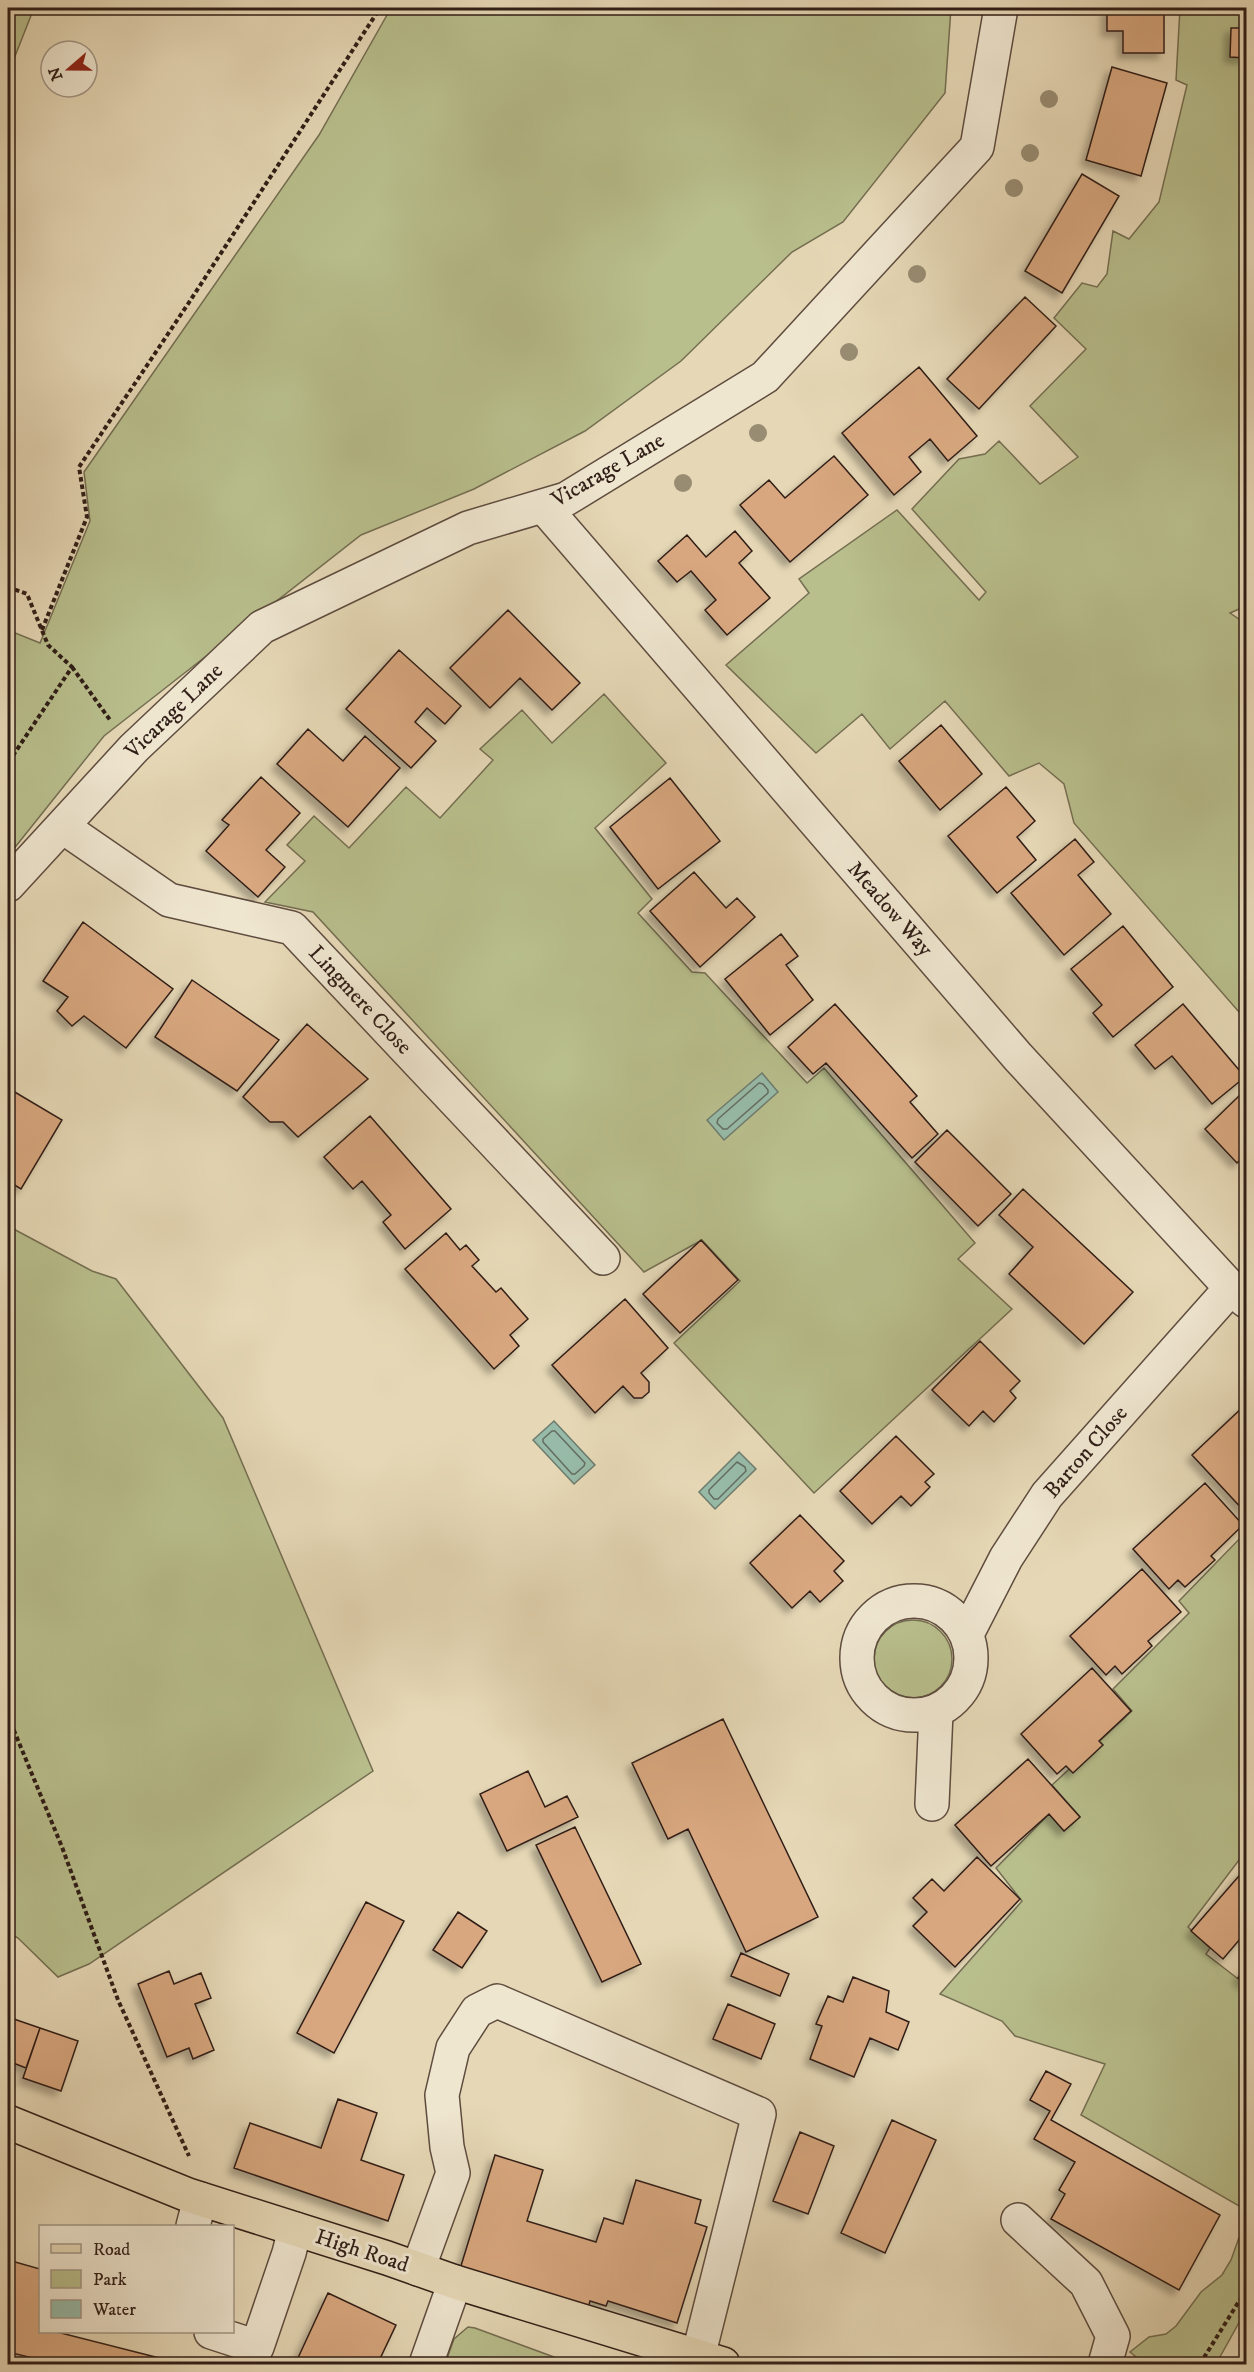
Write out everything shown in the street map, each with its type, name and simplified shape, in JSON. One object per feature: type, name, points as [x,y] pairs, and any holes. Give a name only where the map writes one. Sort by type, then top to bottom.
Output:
[{"type":"main road","name":"High Road","points":[[8,2122],[197,2213],[294,2229],[455,2283],[711,2361]]},
{"type":"street","name":"Vicarage Lane","points":[[8,885],[134,748],[262,627],[468,528],[566,499],[765,376],[977,147],[1001,8]]},
{"type":"street","name":"Meadow Way","points":[[544,507],[1010,1048],[1239,1295]]},
{"type":"street","name":"Lingmere Close","points":[[63,827],[169,900],[292,928],[603,1258]]},
{"type":"street","name":"Barton Close","points":[[967,1634],[1006,1558],[1047,1495],[1239,1295]]},
{"type":"street","points":[[908,1600],[926,1602],[943,1608],[957,1620],[967,1634],[971,1652],[971,1670],[964,1687],[953,1701],[936,1712],[917,1716],[897,1714],[879,1705],[866,1690],[858,1672],[857,1652],[862,1632],[874,1617],[890,1606],[908,1600]]},
{"type":"street","points":[[932,1804],[936,1712]]},
{"type":"street","points":[[418,2269],[453,2173],[447,2148],[442,2096],[453,2048],[477,2012],[497,2001],[759,2114],[711,2361]]},
{"type":"street","points":[[1018,2220],[1086,2283],[1113,2336],[1105,2364]]},
{"type":"street","points":[[217,2333],[258,2347],[289,2253],[294,2229]]},
{"type":"street","points":[[426,2364],[455,2283]]},
{"type":"path","points":[[42,630],[87,517],[79,466],[188,304],[380,8]]},
{"type":"path","points":[[8,588],[27,594],[48,645],[72,667],[104,714],[134,748]]},
{"type":"path","points":[[8,763],[72,667]]},
{"type":"path","points":[[8,1716],[62,1846],[118,2000],[193,2165]]},
{"type":"path","points":[[1200,2364],[1246,2290]]},
{"type":"green space","points":[[8,8],[34,8],[8,74]]},
{"type":"green space","points":[[391,8],[951,8],[945,93],[843,222],[792,252],[681,361],[585,431],[474,489],[361,535],[104,736],[8,856],[8,630],[40,643],[90,521],[84,472],[319,135]]},
{"type":"green space","points":[[1180,8],[1246,8],[1246,606],[1230,613],[1246,624],[1246,1020],[1074,823],[1064,784],[1039,763],[1009,776],[945,701],[890,749],[862,714],[816,753],[726,665],[809,593],[799,579],[897,510],[979,600],[986,592],[912,509],[959,459],[985,454],[999,441],[1040,484],[1078,457],[1030,406],[1086,349],[1054,318],[1082,283],[1097,287],[1107,274],[1113,231],[1129,239],[1159,202],[1187,85],[1176,80]]},
{"type":"green space","points":[[604,694],[666,763],[595,828],[652,899],[638,913],[692,972],[705,973],[807,1083],[824,1068],[975,1243],[958,1259],[1012,1309],[814,1493],[674,1343],[740,1281],[702,1240],[644,1272],[313,912],[265,902],[305,861],[287,845],[314,816],[349,848],[406,787],[440,818],[493,760],[480,749],[522,710],[552,743]]},
{"type":"green space","points":[[8,1226],[92,1271],[116,1279],[223,1418],[373,1771],[89,1964],[58,1977],[18,1938],[8,1932]]},
{"type":"green space","points":[[1246,1532],[1246,1851],[1188,1927],[1210,1948],[1206,1954],[1246,1985],[1246,2210],[1081,2115],[1105,2064],[1015,2036],[1002,2021],[940,1994],[1022,1901],[996,1868],[1049,1814],[1064,1831],[1080,1817],[1052,1785],[1132,1711],[1113,1689],[1189,1613],[1179,1601]]},
{"type":"green space","points":[[913,1620],[928,1623],[945,1637],[952,1659],[949,1674],[935,1691],[913,1698],[898,1695],[881,1681],[874,1659],[877,1644],[891,1627]]},
{"type":"green space","points":[[1246,2218],[1246,2310],[1216,2364],[1139,2364],[1141,2361],[1130,2352],[1149,2337],[1166,2334],[1176,2326],[1201,2292],[1222,2275],[1231,2260]]},
{"type":"green space","points":[[468,2327],[573,2364],[445,2364],[454,2339]]},
{"type":"water","points":[[762,1073],[778,1092],[724,1140],[707,1120]]},
{"type":"water","points":[[554,1421],[595,1465],[574,1484],[533,1440]]},
{"type":"water","points":[[739,1452],[756,1469],[715,1509],[699,1492]]},
{"type":"building","points":[[1107,8],[1164,8],[1164,53],[1123,53],[1123,31],[1107,31]]},
{"type":"building","points":[[1231,28],[1246,28],[1246,58],[1230,57]]},
{"type":"building","points":[[1112,67],[1167,83],[1141,176],[1086,160]]},
{"type":"building","points":[[1082,174],[1119,196],[1062,293],[1025,271]]},
{"type":"building","points":[[1025,297],[1056,326],[979,409],[947,379]]},
{"type":"building","points":[[919,367],[977,436],[948,461],[930,439],[909,457],[921,472],[894,495],[842,433]]},
{"type":"building","points":[[834,456],[868,495],[790,562],[740,505],[769,480],[785,498]]},
{"type":"building","points":[[735,531],[752,551],[739,563],[770,598],[727,635],[705,610],[716,600],[691,571],[677,582],[658,561],[687,535],[706,557]]},
{"type":"building","points":[[508,610],[580,683],[552,710],[520,678],[490,708],[450,668]]},
{"type":"building","points":[[399,650],[461,706],[445,724],[427,708],[415,722],[436,741],[411,768],[346,709]]},
{"type":"building","points":[[941,725],[982,774],[940,810],[899,761]]},
{"type":"building","points":[[308,729],[343,761],[365,736],[400,768],[348,827],[277,764]]},
{"type":"building","points":[[261,777],[300,813],[266,850],[285,867],[258,897],[206,851],[229,825],[222,820]]},
{"type":"building","points":[[670,778],[720,841],[658,889],[610,827]]},
{"type":"building","points":[[1006,787],[1035,821],[1017,837],[1036,860],[997,893],[948,836]]},
{"type":"building","points":[[1075,839],[1094,862],[1078,875],[1111,914],[1064,955],[1011,893]]},
{"type":"building","points":[[694,872],[726,908],[737,898],[755,917],[700,967],[650,911]]},
{"type":"building","points":[[83,922],[173,989],[126,1048],[84,1016],[72,1026],[57,1011],[68,997],[43,981]]},
{"type":"building","points":[[1123,926],[1173,987],[1113,1037],[1093,1013],[1102,1005],[1071,969]]},
{"type":"building","points":[[781,934],[798,956],[786,965],[813,1000],[770,1035],[725,979]]},
{"type":"building","points":[[192,980],[279,1040],[237,1091],[155,1037]]},
{"type":"building","points":[[835,1004],[917,1096],[910,1102],[938,1134],[912,1158],[826,1063],[813,1074],[788,1047]]},
{"type":"building","points":[[1183,1004],[1245,1077],[1212,1104],[1172,1056],[1155,1069],[1135,1045]]},
{"type":"building","points":[[307,1024],[368,1079],[298,1137],[283,1122],[270,1122],[243,1097]]},
{"type":"building","points":[[8,1088],[62,1120],[21,1189],[8,1181]]},
{"type":"building","points":[[1242,1093],[1246,1098],[1246,1154],[1237,1163],[1205,1129]]},
{"type":"building","points":[[370,1116],[451,1209],[405,1249],[383,1222],[391,1215],[362,1181],[353,1189],[324,1157]]},
{"type":"building","points":[[947,1130],[1011,1194],[978,1226],[915,1162]]},
{"type":"building","points":[[1023,1189],[1133,1292],[1084,1344],[1009,1274],[1033,1247],[999,1215]]},
{"type":"building","points":[[446,1233],[460,1250],[466,1245],[479,1260],[472,1266],[496,1292],[501,1288],[528,1319],[510,1335],[519,1346],[494,1369],[405,1269]]},
{"type":"building","points":[[701,1240],[738,1280],[680,1333],[643,1294]]},
{"type":"building","points":[[625,1299],[668,1348],[641,1373],[649,1382],[649,1392],[642,1398],[634,1398],[623,1386],[595,1413],[552,1365]]},
{"type":"building","points":[[980,1341],[1020,1381],[1010,1391],[1016,1398],[994,1422],[983,1411],[969,1426],[932,1390]]},
{"type":"building","points":[[1244,1406],[1246,1409],[1246,1513],[1192,1455]]},
{"type":"building","points":[[896,1436],[934,1474],[925,1482],[930,1487],[911,1506],[901,1496],[872,1524],[840,1491]]},
{"type":"building","points":[[1205,1483],[1243,1525],[1211,1556],[1215,1560],[1185,1587],[1178,1580],[1169,1589],[1133,1549]]},
{"type":"building","points":[[800,1515],[844,1561],[834,1571],[843,1581],[820,1602],[810,1591],[792,1608],[750,1563]]},
{"type":"building","points":[[1142,1569],[1181,1612],[1148,1641],[1152,1646],[1122,1674],[1115,1666],[1106,1675],[1070,1636]]},
{"type":"building","points":[[1092,1668],[1131,1711],[1099,1741],[1103,1745],[1073,1773],[1066,1766],[1057,1774],[1021,1734]]},
{"type":"building","points":[[723,1719],[818,1917],[746,1952],[688,1829],[668,1839],[632,1763]]},
{"type":"building","points":[[1028,1759],[1080,1817],[1064,1831],[1049,1814],[991,1866],[955,1825]]},
{"type":"building","points":[[528,1771],[545,1807],[567,1796],[578,1817],[507,1851],[480,1794]]},
{"type":"building","points":[[575,1827],[641,1964],[602,1982],[536,1845]]},
{"type":"building","points":[[977,1857],[1020,1899],[955,1967],[913,1926],[927,1912],[913,1898],[932,1879],[944,1891]]},
{"type":"building","points":[[1245,1869],[1246,1932],[1223,1959],[1191,1931]]},
{"type":"building","points":[[366,1902],[404,1921],[334,2053],[297,2033]]},
{"type":"building","points":[[458,1912],[487,1931],[462,1968],[433,1950]]},
{"type":"building","points":[[741,1953],[789,1974],[780,1996],[731,1976]]},
{"type":"building","points":[[1246,1967],[1246,1985],[1238,1978]]},
{"type":"building","points":[[169,1971],[174,1984],[201,1973],[211,1998],[195,2004],[214,2050],[193,2059],[189,2048],[167,2057],[138,1984]]},
{"type":"building","points":[[853,1977],[889,1991],[886,2012],[909,2022],[898,2050],[870,2038],[854,2077],[810,2059],[822,2026],[816,2024],[828,1996],[843,2002]]},
{"type":"building","points":[[728,2004],[775,2024],[761,2059],[713,2039]]},
{"type":"building","points":[[8,2017],[40,2028],[26,2068],[8,2061]]},
{"type":"building","points":[[40,2028],[78,2041],[61,2091],[23,2078]]},
{"type":"building","points":[[1046,2071],[1071,2084],[1051,2120],[1220,2215],[1179,2290],[1051,2219],[1065,2194],[1059,2190],[1075,2162],[1034,2139],[1050,2111],[1030,2100]]},
{"type":"building","points":[[338,2099],[377,2113],[361,2160],[404,2175],[388,2221],[234,2168],[250,2123],[321,2148]]},
{"type":"building","points":[[892,2120],[936,2140],[885,2253],[841,2233]]},
{"type":"building","points":[[800,2132],[834,2146],[808,2214],[773,2201]]},
{"type":"building","points":[[495,2155],[543,2170],[527,2221],[596,2242],[604,2218],[623,2224],[636,2180],[701,2200],[695,2223],[707,2227],[677,2323],[608,2301],[606,2306],[590,2301],[587,2312],[460,2269]]},
{"type":"building","points":[[8,2260],[39,2269],[39,2333],[61,2333],[183,2364],[57,2364],[8,2352]]},
{"type":"building","points":[[328,2293],[396,2325],[378,2363],[380,2364],[306,2364],[297,2360]]}]
